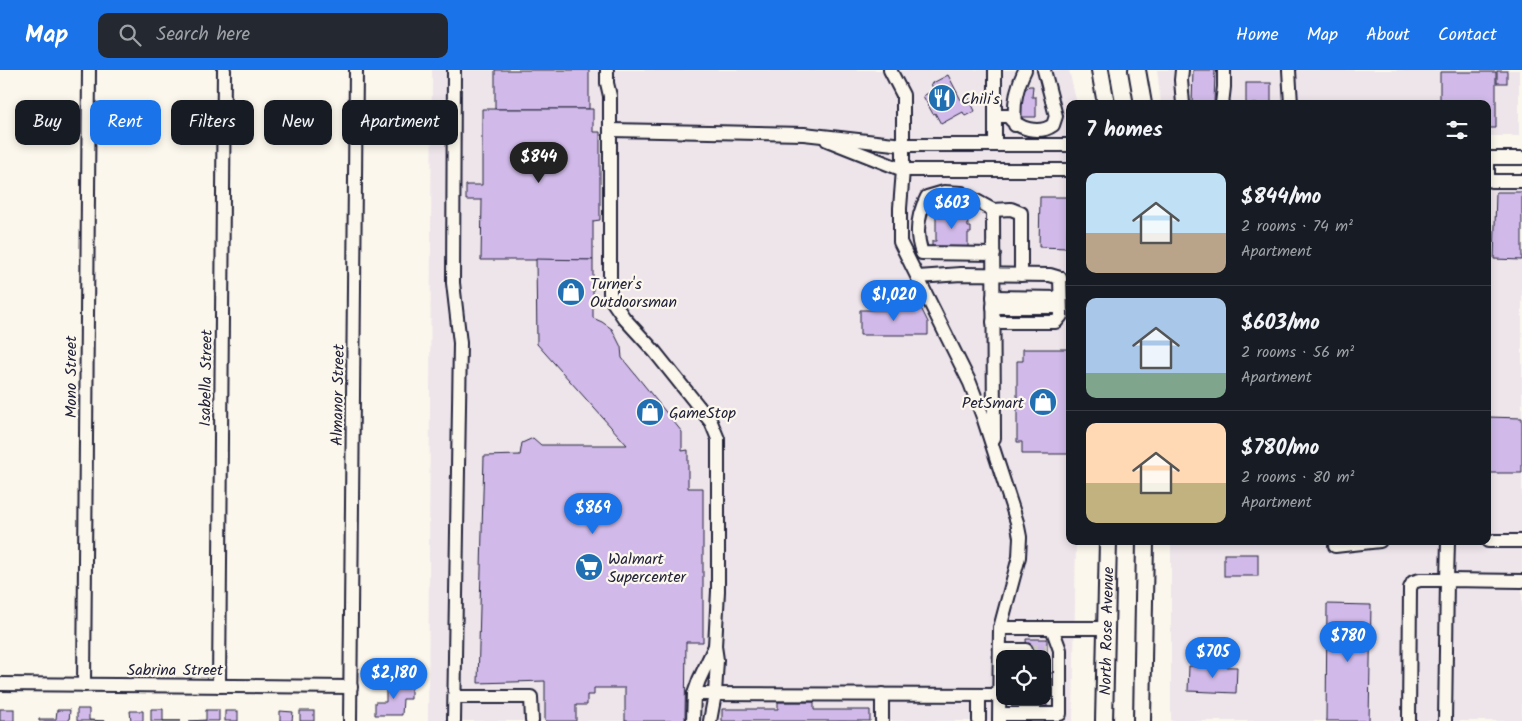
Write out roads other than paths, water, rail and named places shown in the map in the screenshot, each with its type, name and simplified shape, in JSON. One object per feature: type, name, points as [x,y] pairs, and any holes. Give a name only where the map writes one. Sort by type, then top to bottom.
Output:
[{"type":"main road","points":[[1100,70],[1105,100]]},
{"type":"main road","points":[[1137,70],[1142,100]]},
{"type":"main road","name":"North Rose Avenue","points":[[1104,721],[1108,545]]},
{"type":"main road","points":[[1142,721],[1145,545]]},
{"type":"street","name":"Mono Street","points":[[84,685],[89,70]]},
{"type":"street","name":"Isabella Street","points":[[218,686],[224,70]]},
{"type":"street","name":"Almanor Street","points":[[350,721],[356,70]]},
{"type":"street","points":[[454,70],[453,283],[460,343],[454,721]]},
{"type":"street","points":[[607,70],[610,96],[610,293],[613,302],[624,318],[655,352],[711,422],[718,438],[718,591],[715,646],[717,660],[715,694],[710,721]]},
{"type":"street","points":[[890,70],[903,95],[903,170],[900,242],[970,383],[1017,522],[1020,537],[1019,557],[1000,628],[1000,650]]},
{"type":"street","points":[[1015,124],[1013,110],[1017,86],[1025,70]]},
{"type":"street","points":[[995,116],[1008,116],[1015,124],[1023,128],[1042,130],[1053,125],[1056,116],[1044,70]]},
{"type":"street","points":[[1182,70],[1183,100]]},
{"type":"street","points":[[1222,100],[1224,70]]},
{"type":"street","points":[[1290,70],[1292,100]]},
{"type":"street","points":[[995,144],[996,73]]},
{"type":"street","points":[[610,130],[804,134],[903,145],[1066,145]]},
{"type":"street","points":[[820,137],[903,170],[1066,170]]},
{"type":"street","points":[[1491,158],[1522,158]]},
{"type":"street","points":[[1491,181],[1522,181]]},
{"type":"street","points":[[994,254],[922,253],[918,242],[920,209],[927,196],[944,192],[962,193],[993,210],[1010,209],[1021,213],[1021,275]]},
{"type":"street","points":[[993,210],[994,452]]},
{"type":"street","points":[[918,277],[994,274],[1050,275],[1060,278],[1061,316],[1056,322],[993,322]]},
{"type":"street","points":[[993,302],[1060,302]]},
{"type":"street","points":[[1491,541],[1522,542]]},
{"type":"street","points":[[1335,546],[1344,545]]},
{"type":"street","points":[[1445,721],[1448,545]]},
{"type":"street","points":[[1409,721],[1410,588],[1413,582],[1420,580],[1522,581]]},
{"type":"street","points":[[1000,628],[1106,628]]},
{"type":"street","points":[[1001,705],[1000,718],[1060,718],[1053,695],[1054,650],[1052,628]]},
{"type":"street","points":[[693,721],[694,694],[715,646]]},
{"type":"street","name":"Sabrina Street","points":[[0,684],[350,686]]},
{"type":"street","points":[[694,694],[996,695]]},
{"type":"street","points":[[882,694],[882,721]]},
{"type":"street","points":[[979,695],[979,721]]},
{"type":"street","points":[[455,697],[531,697],[532,721]]},
{"type":"place","name":"Chili's","points":[[942,98]]},
{"type":"place","name":"Turner's Outdoorsman","points":[[571,292]]},
{"type":"place","name":"PetSmart","points":[[1043,402]]},
{"type":"place","name":"GameStop","points":[[650,412]]},
{"type":"place","name":"Walmart Supercenter","points":[[589,567]]}]
